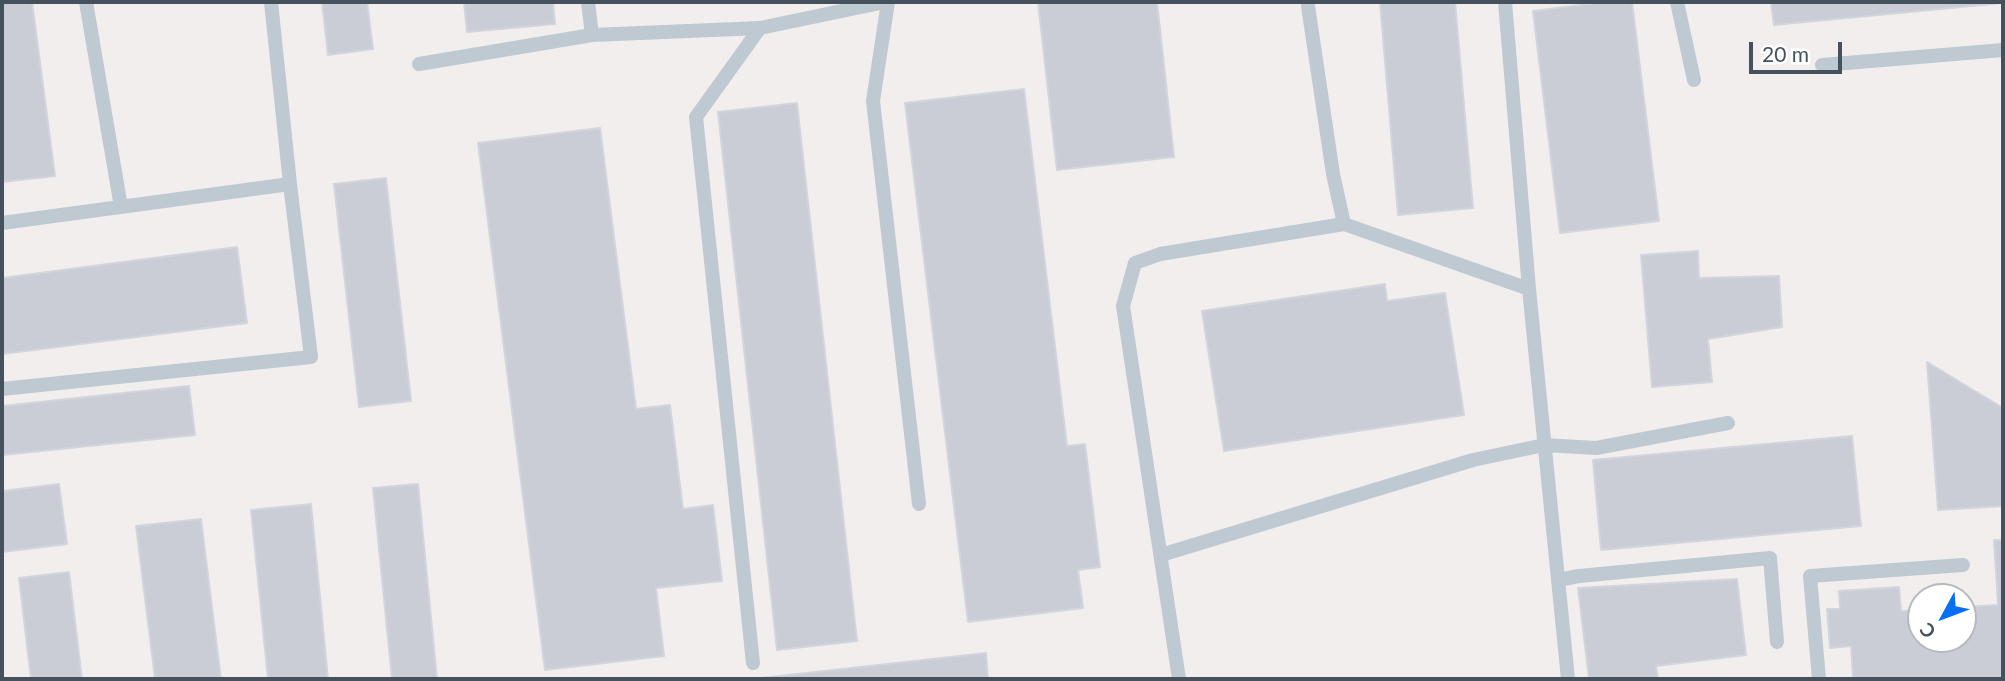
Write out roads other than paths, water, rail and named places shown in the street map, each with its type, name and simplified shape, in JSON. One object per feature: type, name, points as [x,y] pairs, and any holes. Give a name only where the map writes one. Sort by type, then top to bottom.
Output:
[{"type":"lane","points":[[86,2],[121,207]]},
{"type":"lane","points":[[2,389],[311,357],[271,2]]},
{"type":"lane","points":[[588,2],[592,35]]},
{"type":"lane","points":[[419,64],[592,35],[760,28],[887,2],[873,101],[919,504]]},
{"type":"lane","points":[[1505,2],[1529,289],[1568,679]]},
{"type":"lane","points":[[1677,2],[1694,80]]},
{"type":"lane","points":[[1308,6],[1333,174],[1345,224]]},
{"type":"lane","points":[[753,663],[696,117],[760,28]]},
{"type":"lane","points":[[1822,65],[2003,50]]},
{"type":"lane","points":[[2,223],[290,184]]},
{"type":"lane","points":[[1179,679],[1123,306],[1135,263],[1160,254],[1345,224],[1529,289]]},
{"type":"lane","points":[[1161,555],[1473,460],[1544,445],[1596,447],[1728,423]]},
{"type":"lane","points":[[1558,580],[1770,558],[1777,642]]},
{"type":"lane","points":[[1819,679],[1810,576],[1962,565]]}]
